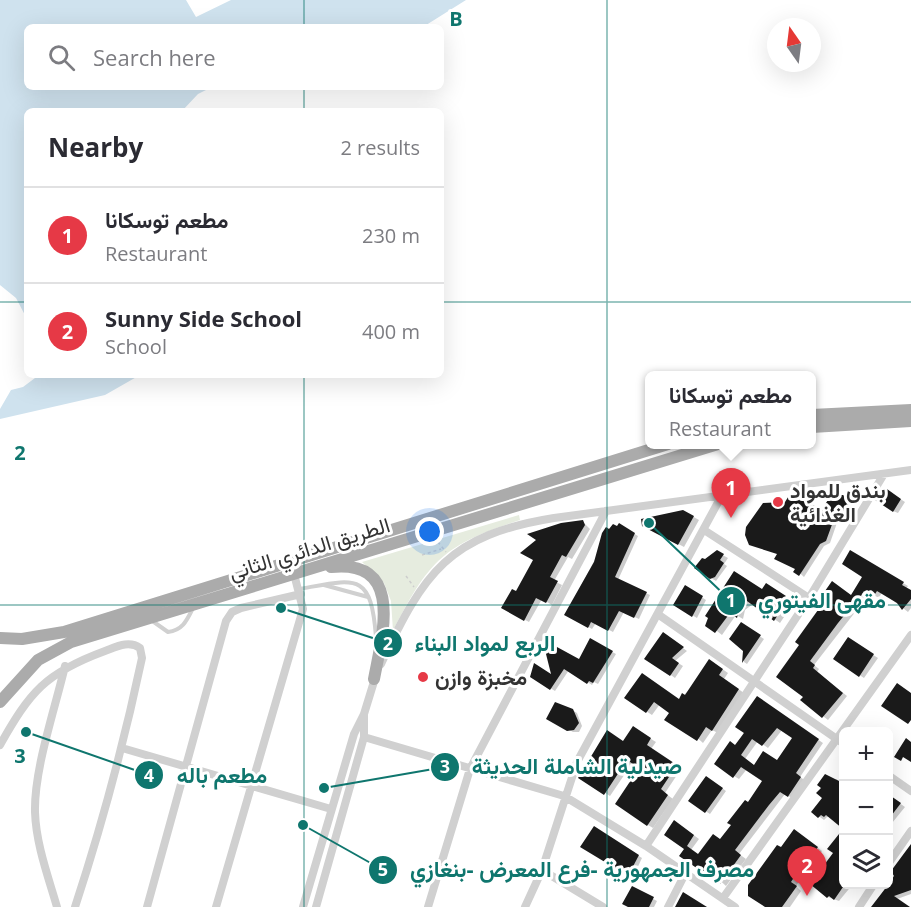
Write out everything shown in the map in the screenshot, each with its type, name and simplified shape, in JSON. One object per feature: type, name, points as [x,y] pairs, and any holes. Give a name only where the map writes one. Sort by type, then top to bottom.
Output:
[{"type":"main road","points":[[816,415],[911,410]]},
{"type":"main road","points":[[816,427],[911,421]]},
{"type":"main road","name":"الطريق الدائري الثاني","points":[[0,702],[27,671],[52,652],[71,642],[430,532],[471,512],[654,449]]},
{"type":"main road","name":"الطريق الدائري الثاني","points":[[0,638],[22,639],[64,632],[471,512],[700,449]]},
{"type":"main road","points":[[309,569],[353,567],[363,570],[372,579],[385,608],[385,622],[374,679]]},
{"type":"street","points":[[304,906],[330,809],[374,679],[395,634],[419,592],[450,557],[474,540],[497,530],[523,523],[911,471]]},
{"type":"street","points":[[646,846],[809,598],[884,474]]},
{"type":"street","points":[[525,907],[542,870],[564,796],[588,738],[659,615],[722,495]]},
{"type":"street","points":[[428,907],[470,769],[606,511]]},
{"type":"street","points":[[704,530],[809,598]]},
{"type":"street","points":[[216,907],[250,784],[303,609],[294,574]]},
{"type":"street","points":[[147,907],[229,617],[232,612],[241,608],[300,591]]},
{"type":"street","points":[[659,615],[839,740]]},
{"type":"street","points":[[849,727],[911,635]]},
{"type":"street","points":[[0,745],[34,692],[66,666],[127,644],[140,648],[142,658],[122,748],[102,824],[75,907]]},
{"type":"street","points":[[57,907],[39,844],[35,810],[42,763],[66,666]]},
{"type":"street","points":[[316,907],[364,737],[364,714]]},
{"type":"street","points":[[364,737],[564,796],[646,846],[735,907]]},
{"type":"street","points":[[723,898],[839,742]]},
{"type":"street","points":[[122,748],[330,809]]},
{"type":"street","points":[[893,778],[911,791]]},
{"type":"street","points":[[893,857],[911,831]]},
{"type":"street","points":[[542,870],[603,907]]},
{"type":"street","points":[[668,907],[686,872]]},
{"type":"street","points":[[859,907],[871,889]]},
{"type":"lane","points":[[300,591],[353,581],[359,584],[373,605],[378,656]]},
{"type":"lane","points":[[323,585],[369,597]]},
{"type":"lane","points":[[148,618],[168,632],[175,631],[183,626],[196,603]]},
{"type":"path","points":[[430,532],[450,557]]},
{"type":"path","points":[[422,555],[443,549]]},
{"type":"path","points":[[406,576],[419,592]]},
{"type":"shaded area","points":[[519,515],[520,520],[473,538],[442,558],[417,587],[393,631],[391,601],[384,583],[362,562]]},
{"type":"water","points":[[0,0],[186,0],[196,17],[231,0],[466,0],[428,24],[24,24],[24,90],[206,90],[198,94],[185,108],[24,108],[24,313],[16,298],[0,285]]},
{"type":"water","points":[[35,378],[135,378],[105,395],[0,419],[0,409],[11,390],[23,387]]},
{"type":"building","points":[[887,489],[901,499],[893,512],[875,500],[882,490]]},
{"type":"building","points":[[790,494],[803,497],[821,511],[831,495],[843,495],[849,500],[837,521],[834,519],[826,541],[820,544],[799,576],[793,572],[795,569],[774,559],[777,554],[749,545],[745,535],[746,527],[763,503],[785,502]]},
{"type":"building","points":[[683,510],[694,516],[678,545],[642,526],[641,519]]},
{"type":"building","points":[[583,520],[585,525],[566,557],[562,555],[550,577],[558,581],[546,603],[536,598],[524,621],[501,608],[512,589],[516,591],[533,560],[520,553],[536,540],[527,534],[561,523]]},
{"type":"building","points":[[619,523],[635,533],[615,577],[647,592],[634,618],[619,611],[608,631],[591,622],[588,628],[564,615],[594,562],[602,533],[606,527],[609,529],[613,524],[617,526]]},
{"type":"building","points":[[717,550],[724,554],[720,560],[724,563],[715,577],[710,579],[694,568],[702,558],[705,559]]},
{"type":"building","points":[[850,550],[904,582],[902,585],[911,590],[911,599],[902,610],[897,603],[877,591],[873,597],[864,591],[849,614],[847,612],[838,623],[810,661],[815,665],[813,668],[843,693],[822,718],[800,700],[803,697],[776,677],[799,645],[795,642],[818,610],[822,603],[818,601],[832,581],[851,595],[862,577],[842,564]]},
{"type":"building","points":[[734,571],[762,589],[766,583],[786,596],[776,611],[779,613],[774,621],[747,601],[740,607],[737,618],[730,613],[715,633],[705,626],[708,618],[705,616]]},
{"type":"building","points":[[685,585],[703,596],[692,617],[673,605]]},
{"type":"building","points":[[741,622],[761,635],[742,663],[743,651],[729,639]]},
{"type":"building","points":[[663,632],[684,647],[672,658],[679,663],[670,676],[644,659]]},
{"type":"building","points":[[848,637],[874,654],[859,677],[833,659]]},
{"type":"building","points":[[590,638],[613,651],[593,683],[589,681],[587,684],[564,669],[550,690],[530,677],[534,663],[551,674],[546,654],[546,641],[579,659]]},
{"type":"building","points":[[709,659],[723,669],[719,675],[739,689],[712,731],[706,727],[697,741],[664,720],[669,713],[654,702],[646,713],[624,698],[642,673],[679,699],[682,693],[685,695]]},
{"type":"building","points":[[897,683],[911,693],[911,720],[908,724],[881,706]]},
{"type":"building","points":[[757,696],[819,739],[796,773],[801,777],[788,797],[780,792],[769,805],[735,850],[741,855],[720,884],[679,856],[684,849],[664,835],[674,820],[694,835],[687,846],[698,854],[713,834],[720,839],[731,825],[727,823],[745,800],[748,802],[762,781],[741,767],[733,778],[714,764],[730,741],[735,745],[744,733],[735,727]],"holes":[[[777,728],[792,738],[777,760],[763,751],[754,765],[741,755],[752,739],[762,746]]]},
{"type":"building","points":[[555,702],[573,709],[579,723],[574,730],[567,731],[546,719]]},
{"type":"building","points":[[633,726],[651,738],[647,745],[677,765],[661,789],[668,795],[647,826],[615,804],[639,768],[627,760],[604,795],[578,778],[607,730],[623,741]]},
{"type":"building","points":[[906,738],[911,742],[911,762],[903,757],[901,761],[894,757]]},
{"type":"building","points":[[825,774],[839,781],[839,826],[826,815],[818,818],[811,812],[822,798],[816,793],[821,788],[817,785]]},
{"type":"building","points":[[706,776],[723,788],[705,813],[688,801]]},
{"type":"building","points":[[893,797],[901,803],[893,813]]},
{"type":"building","points":[[594,826],[639,855],[628,876],[580,847]]},
{"type":"building","points":[[794,829],[818,847],[809,859],[807,857],[791,882],[797,886],[782,907],[765,907],[748,896],[748,885],[777,845],[781,847]]},
{"type":"building","points":[[839,834],[839,889],[842,889],[834,900],[829,896],[827,898],[810,884],[833,853],[827,849]]},
{"type":"building","points":[[911,844],[911,890],[894,896],[910,907],[871,907],[885,889],[893,889],[893,868]]},
{"type":"building","points":[[632,886],[654,897],[649,907],[628,907],[622,904]]},
{"type":"building","points":[[683,892],[707,907],[675,907]]},
{"type":"place","name":"بندق للمواد الغذائية","points":[[778,502]]},
{"type":"place","name":"مطعم توسكانا","points":[[731,518]]},
{"type":"place","name":"مقهى الفيتوري","points":[[649,523]]},
{"type":"place","name":"الربع لمواد البناء","points":[[281,608]]},
{"type":"place","name":"مخبزة وازن","points":[[423,677]]},
{"type":"place","name":"مطعم باله","points":[[26,732]]},
{"type":"place","name":"صيدلية الشاملة الحديثة","points":[[324,788]]},
{"type":"place","name":"مصرف الجمهورية -فرع المعرض -بنغازي","points":[[303,825]]},
{"type":"place","name":"Sunny Side School","points":[[807,896]]}]
